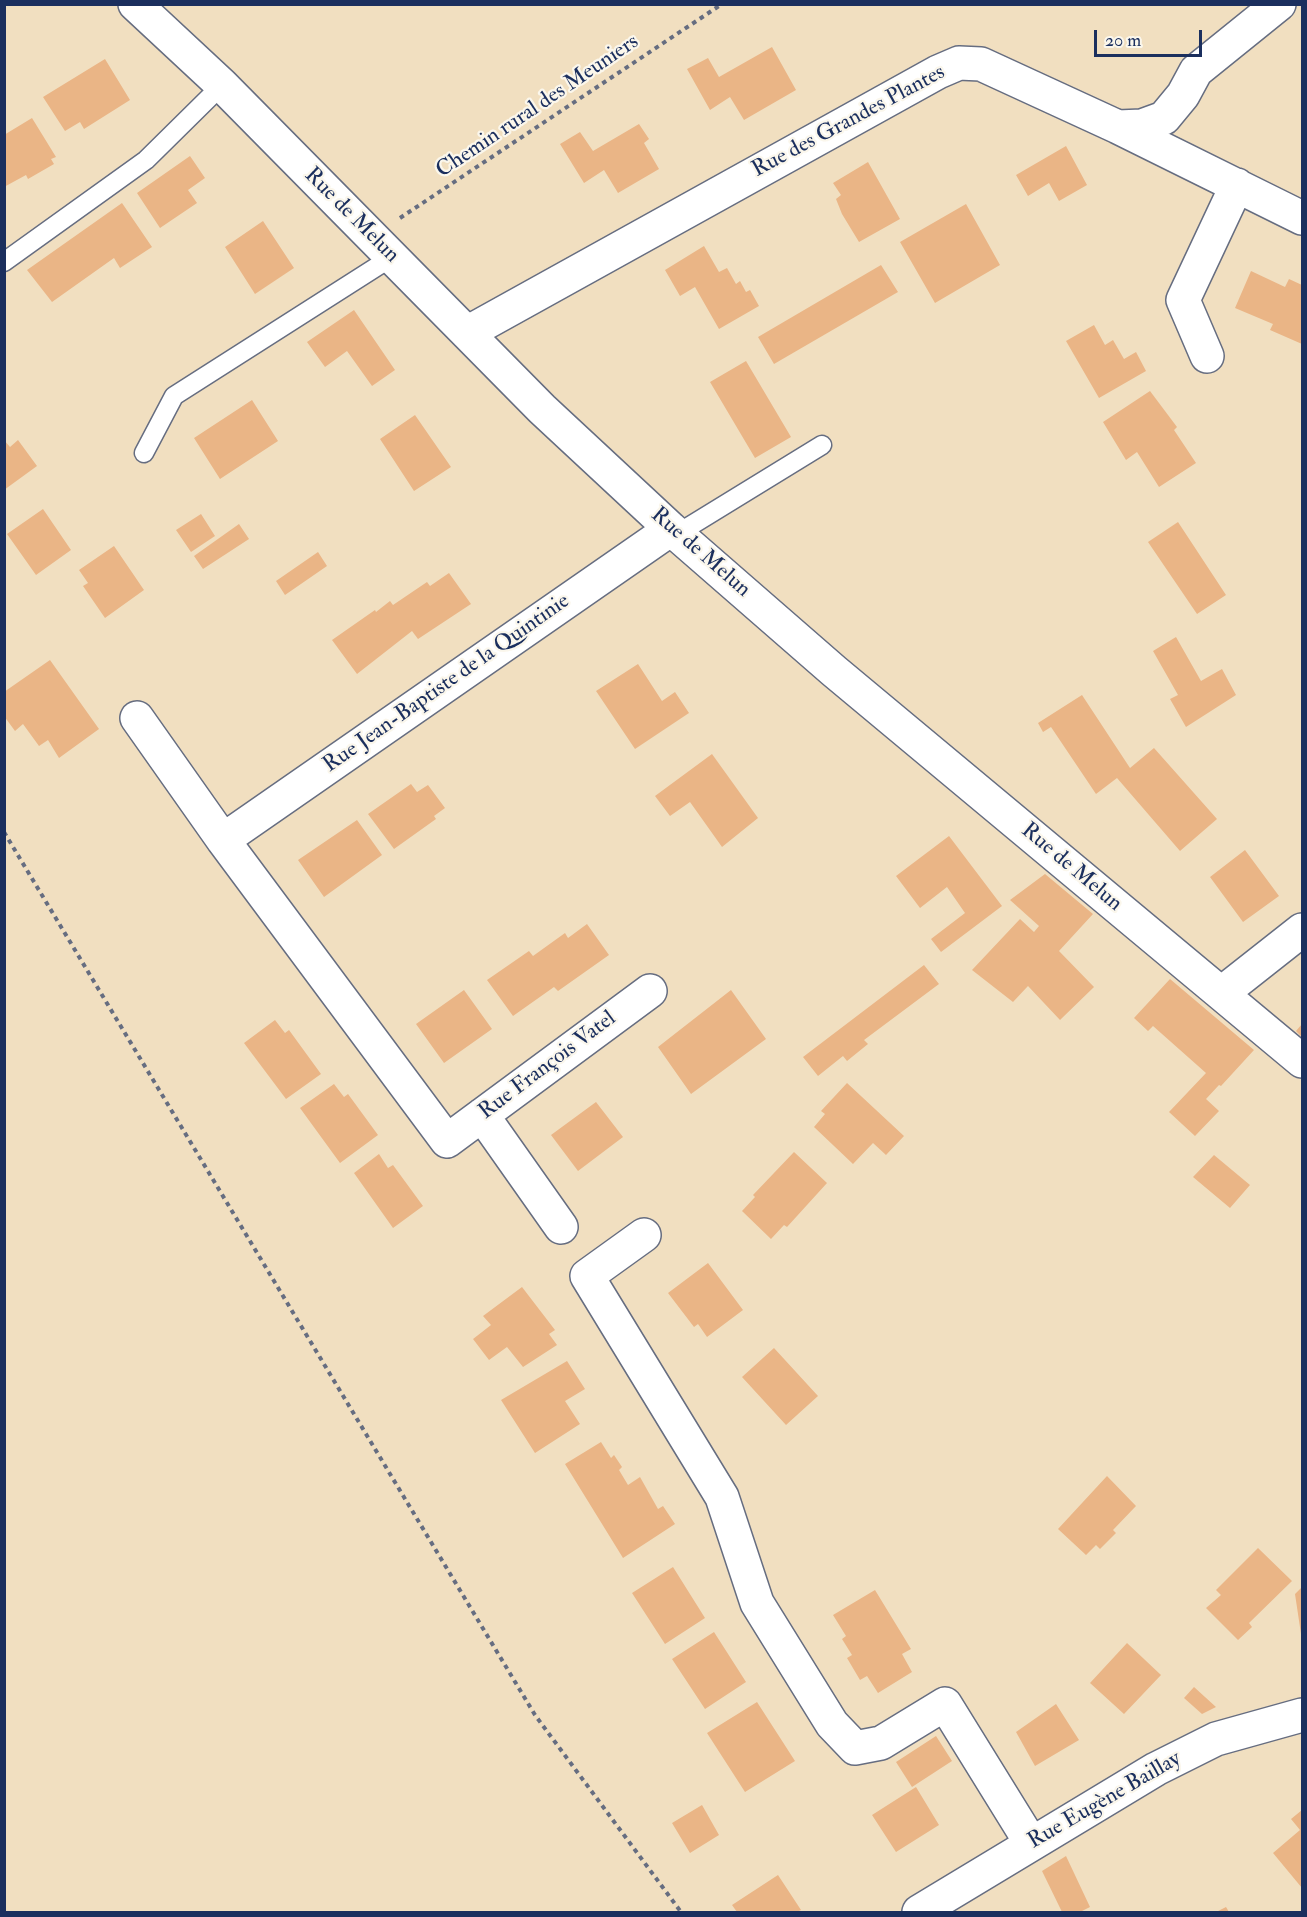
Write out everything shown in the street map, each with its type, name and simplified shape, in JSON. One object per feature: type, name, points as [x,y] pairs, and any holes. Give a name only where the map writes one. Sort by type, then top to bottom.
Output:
[{"type":"street","name":"Rue de Melun","points":[[135,4],[222,85],[542,409],[674,531],[834,671],[1302,1061]]},
{"type":"street","points":[[1118,127],[1143,126],[1164,118],[1183,95],[1196,71],[1279,4]]},
{"type":"street","name":"Rue des Grandes Plantes","points":[[467,333],[938,72],[959,63],[981,64],[1005,74],[1302,218]]},
{"type":"street","points":[[1207,356],[1183,300],[1237,186]]},
{"type":"street","name":"Rue Jean-Baptiste de la Quintinie","points":[[223,840],[674,531]]},
{"type":"street","points":[[137,718],[223,840]]},
{"type":"street","name":"Rue François Vatel","points":[[223,840],[447,1141],[650,991]]},
{"type":"street","points":[[1222,993],[1302,930]]},
{"type":"street","points":[[482,1115],[561,1227]]},
{"type":"street","points":[[644,1235],[587,1275],[722,1497],[757,1603],[831,1725],[855,1748],[873,1745],[881,1743],[945,1704],[1031,1843]]},
{"type":"street","name":"Rue Eugène Baillay","points":[[919,1912],[1156,1769],[1216,1739],[1302,1714]]},
{"type":"lane","points":[[4,262],[146,160],[222,85]]},
{"type":"lane","points":[[144,453],[174,396],[382,247]]},
{"type":"lane","points":[[674,531],[822,445]]},
{"type":"path","name":"Chemin rural des Meuniers","points":[[382,247],[722,4]]},
{"type":"path","points":[[4,832],[535,1716],[681,1912]]},
{"type":"building","points":[[772,47],[796,90],[744,120],[730,97],[710,110],[687,69],[708,58],[719,77]]},
{"type":"building","points":[[105,59],[130,100],[84,129],[80,122],[65,131],[43,97]]},
{"type":"building","points":[[32,118],[56,157],[51,159],[54,164],[28,179],[26,175],[4,187],[4,135]]},
{"type":"building","points":[[639,124],[649,139],[644,143],[659,169],[618,193],[604,170],[584,183],[560,144],[580,132],[593,151]]},
{"type":"building","points":[[1066,146],[1087,185],[1059,201],[1049,183],[1028,196],[1016,175]]},
{"type":"building","points":[[190,156],[205,178],[188,190],[197,203],[160,228],[137,193]]},
{"type":"building","points":[[868,162],[900,219],[859,242],[842,214],[836,199],[841,195],[833,183]]},
{"type":"building","points":[[122,203],[152,247],[120,268],[114,258],[52,302],[27,270]]},
{"type":"building","points":[[966,204],[1000,265],[935,303],[900,242]]},
{"type":"building","points":[[263,221],[294,268],[255,294],[225,247]]},
{"type":"building","points":[[704,246],[719,272],[727,268],[736,284],[740,281],[746,292],[750,290],[759,306],[719,329],[695,287],[680,296],[665,270]]},
{"type":"building","points":[[881,265],[898,292],[774,364],[758,337]]},
{"type":"building","points":[[1251,271],[1285,287],[1289,279],[1302,285],[1302,344],[1270,330],[1273,324],[1235,308]]},
{"type":"building","points":[[354,310],[395,370],[372,386],[347,351],[325,367],[307,342]]},
{"type":"building","points":[[1094,325],[1105,345],[1113,340],[1124,359],[1136,352],[1146,371],[1099,398],[1066,341]]},
{"type":"building","points":[[746,361],[791,437],[755,458],[710,382]]},
{"type":"building","points":[[1150,391],[1177,427],[1174,430],[1196,463],[1159,487],[1137,452],[1126,460],[1103,422]]},
{"type":"building","points":[[252,400],[278,441],[220,479],[194,438]]},
{"type":"building","points":[[415,415],[451,467],[414,491],[380,439]]},
{"type":"building","points":[[4,440],[10,447],[18,440],[37,466],[4,490]]},
{"type":"building","points":[[43,509],[71,550],[36,575],[7,534]]},
{"type":"building","points":[[201,514],[215,536],[191,552],[176,530]]},
{"type":"building","points":[[1178,522],[1226,595],[1197,614],[1148,542]]},
{"type":"building","points":[[239,524],[249,539],[203,569],[194,556]]},
{"type":"building","points":[[114,546],[144,590],[105,618],[83,586],[88,583],[79,570]]},
{"type":"building","points":[[318,552],[327,566],[285,595],[276,581]]},
{"type":"building","points":[[449,573],[471,604],[418,639],[412,631],[357,674],[332,640],[390,601],[393,605],[427,582],[430,586]]},
{"type":"building","points":[[1176,637],[1201,681],[1222,669],[1236,695],[1186,727],[1170,699],[1178,695],[1153,651]]},
{"type":"building","points":[[50,660],[99,729],[59,758],[48,740],[39,746],[23,724],[15,731],[4,716],[4,692]]},
{"type":"building","points":[[638,664],[662,701],[675,692],[689,713],[635,749],[596,691]]},
{"type":"building","points":[[1082,695],[1130,768],[1154,748],[1217,819],[1180,851],[1117,778],[1096,794],[1051,727],[1043,732],[1038,723]]},
{"type":"building","points":[[712,754],[758,818],[722,847],[690,802],[670,816],[655,796]]},
{"type":"building","points":[[411,784],[417,792],[428,785],[445,808],[434,816],[436,819],[394,849],[368,814]]},
{"type":"building","points":[[357,820],[382,855],[324,897],[298,860]]},
{"type":"building","points":[[949,836],[1002,906],[941,952],[931,939],[965,913],[947,887],[920,908],[896,876]]},
{"type":"building","points":[[1245,850],[1279,896],[1243,922],[1210,877]]},
{"type":"building","points":[[1045,874],[1093,914],[1059,951],[1094,987],[1060,1020],[1028,986],[1013,1002],[972,970],[1020,919],[1034,932],[1039,926],[1010,900]]},
{"type":"building","points":[[587,924],[609,955],[558,991],[554,987],[513,1016],[487,980],[529,951],[533,956],[565,933],[568,938]]},
{"type":"building","points":[[924,965],[939,984],[864,1040],[868,1044],[847,1061],[843,1056],[818,1076],[803,1057]]},
{"type":"building","points":[[1170,979],[1254,1050],[1206,1099],[1219,1111],[1195,1136],[1169,1112],[1206,1073],[1153,1026],[1148,1031],[1134,1018]]},
{"type":"building","points":[[464,990],[492,1029],[444,1063],[416,1024]]},
{"type":"building","points":[[731,990],[766,1039],[691,1094],[658,1047]]},
{"type":"building","points":[[275,1020],[285,1033],[289,1030],[321,1074],[286,1099],[244,1043]]},
{"type":"building","points":[[1302,1024],[1302,1037],[1296,1031]]},
{"type":"building","points":[[847,1083],[904,1136],[886,1155],[873,1143],[853,1164],[814,1127],[825,1114],[821,1111]]},
{"type":"building","points":[[334,1084],[344,1097],[348,1094],[378,1135],[340,1163],[300,1108]]},
{"type":"building","points":[[596,1102],[623,1137],[578,1171],[551,1135]]},
{"type":"building","points":[[794,1152],[827,1183],[787,1227],[784,1225],[771,1239],[742,1211],[755,1197],[753,1195]]},
{"type":"building","points":[[379,1154],[388,1168],[393,1165],[423,1206],[393,1228],[354,1173]]},
{"type":"building","points":[[1214,1155],[1250,1185],[1230,1208],[1193,1177]]},
{"type":"building","points":[[708,1263],[743,1310],[707,1337],[698,1324],[694,1327],[668,1293]]},
{"type":"building","points":[[522,1287],[555,1330],[549,1334],[557,1345],[523,1367],[507,1347],[489,1360],[473,1339],[491,1325],[483,1316]]},
{"type":"building","points":[[774,1348],[818,1396],[786,1425],[742,1377]]},
{"type":"building","points":[[567,1361],[585,1389],[565,1401],[580,1424],[535,1453],[501,1400]]},
{"type":"building","points":[[601,1442],[611,1458],[614,1455],[622,1467],[619,1470],[628,1485],[640,1477],[658,1509],[663,1506],[675,1524],[623,1558],[565,1464]]},
{"type":"building","points":[[1107,1476],[1136,1506],[1113,1530],[1116,1533],[1100,1549],[1096,1545],[1086,1555],[1058,1529]]},
{"type":"building","points":[[1258,1548],[1292,1581],[1249,1623],[1252,1627],[1238,1640],[1206,1608],[1221,1595],[1216,1590]]},
{"type":"building","points":[[673,1567],[705,1618],[665,1644],[632,1593]]},
{"type":"building","points":[[1302,1587],[1302,1633],[1301,1634],[1295,1594]]},
{"type":"building","points":[[875,1590],[911,1649],[902,1654],[912,1672],[878,1693],[867,1676],[860,1680],[847,1658],[852,1655],[842,1639],[846,1636],[833,1615]]},
{"type":"building","points":[[714,1632],[746,1682],[705,1709],[672,1659]]},
{"type":"building","points":[[1127,1643],[1161,1675],[1124,1714],[1090,1683]]},
{"type":"building","points":[[1194,1687],[1216,1707],[1202,1714],[1184,1698]]},
{"type":"building","points":[[757,1702],[795,1761],[745,1792],[707,1733]]},
{"type":"building","points":[[1056,1704],[1079,1740],[1035,1766],[1016,1732]]},
{"type":"building","points":[[936,1736],[952,1761],[912,1787],[896,1762]]},
{"type":"building","points":[[916,1787],[939,1825],[896,1852],[872,1815]]},
{"type":"building","points":[[702,1805],[719,1835],[690,1853],[672,1823]]},
{"type":"building","points":[[1302,1810],[1302,1888],[1273,1853],[1300,1830],[1291,1819]]},
{"type":"building","points":[[1066,1856],[1090,1907],[1080,1912],[1062,1912],[1042,1871]]},
{"type":"building","points":[[778,1875],[801,1910],[797,1912],[737,1912],[732,1905]]},
{"type":"building","points":[[1226,1907],[1229,1912],[1216,1912]]}]
